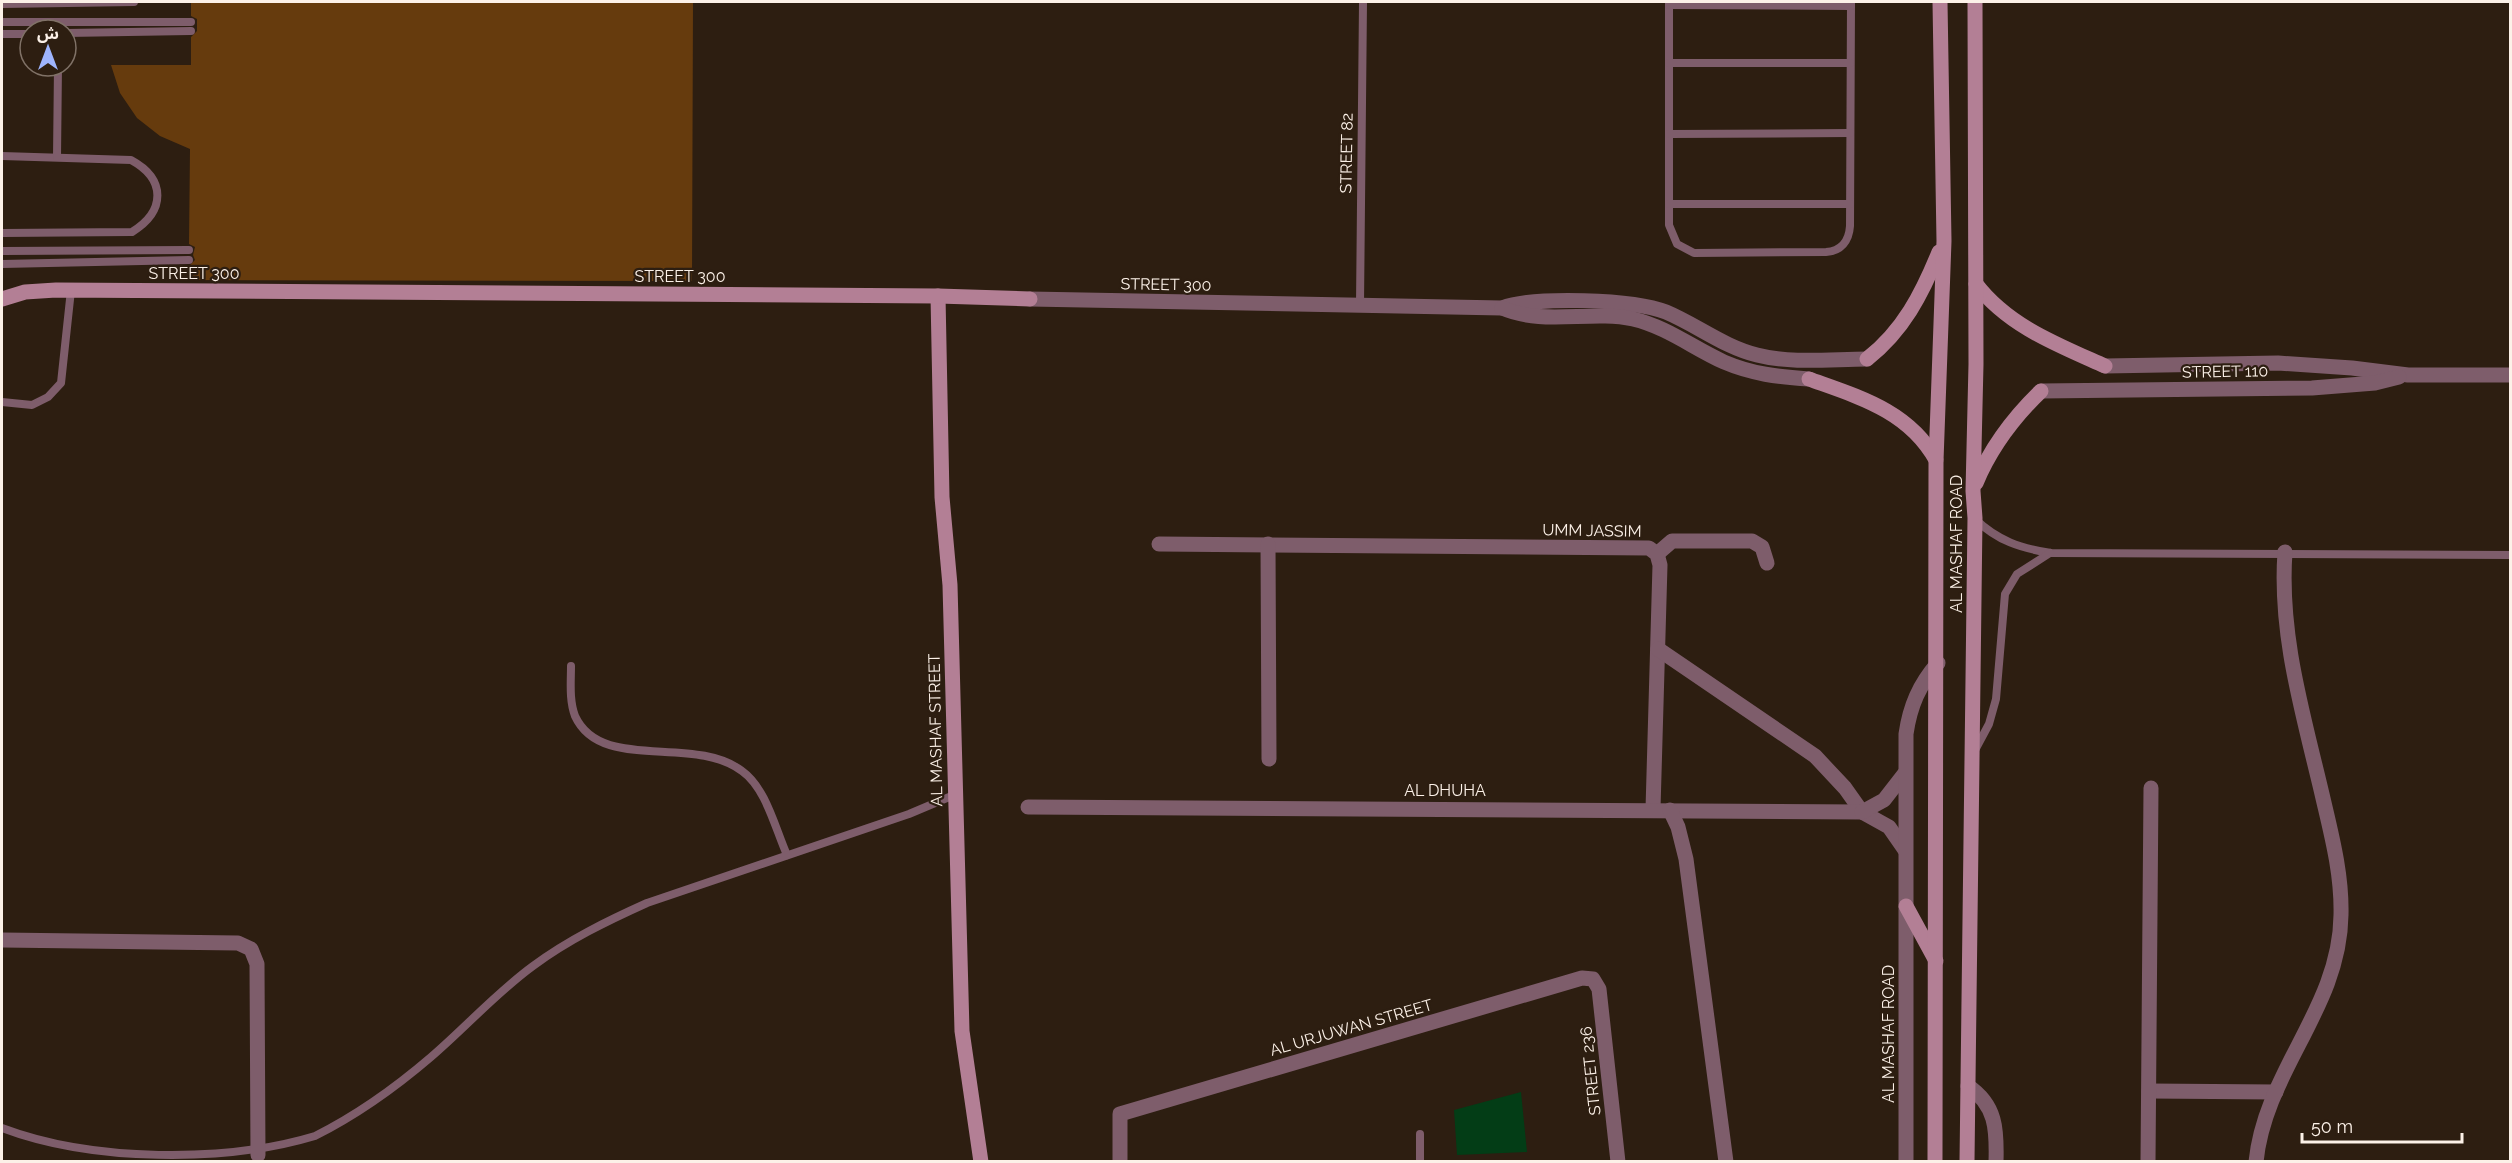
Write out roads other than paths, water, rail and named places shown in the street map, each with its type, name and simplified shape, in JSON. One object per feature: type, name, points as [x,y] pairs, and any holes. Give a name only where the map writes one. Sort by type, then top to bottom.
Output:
[{"type":"street","name":"AL MASHAF ROAD","points":[[1935,1161],[1938,663],[1936,461],[1944,241],[1939,2]]},
{"type":"street","name":"AL MASHAF ROAD","points":[[1967,1161],[1975,518],[1973,491],[1976,2]]},
{"type":"street","points":[[1502,308],[1517,303],[1536,302],[1633,304],[1666,312],[1756,355],[1795,359],[1867,359],[1884,346],[1909,314],[1944,241]]},
{"type":"street","name":"STREET 110","points":[[1976,284],[1986,297],[2011,319],[2105,366],[2298,364],[2408,375],[2511,375]]},
{"type":"street","name":"STREET 300","points":[[2,299],[40,290],[71,290],[938,296],[1502,308]]},
{"type":"street","name":"AL MASHAF STREET","points":[[938,296],[942,496],[950,585],[962,1031],[978,1161]]},
{"type":"street","points":[[1502,308],[1526,316],[1614,316],[1633,319],[1663,329],[1744,370],[1764,376],[1809,379],[1895,414],[1919,434],[1936,461]]},
{"type":"street","name":"STREET 110","points":[[1973,491],[1990,454],[2007,427],[2041,391],[2347,386],[2408,375]]},
{"type":"street","points":[[1658,554],[1672,541],[1752,541],[1762,547],[1767,563]]},
{"type":"street","name":"UMM JASSIM","points":[[1159,544],[1649,548],[1658,554],[1660,565],[1653,809]]},
{"type":"street","points":[[1268,544],[1269,759]]},
{"type":"street","points":[[2256,1161],[2258,1143],[2276,1092],[2327,990],[2334,966],[2341,916],[2341,892],[2334,842],[2288,644],[2282,584],[2285,552]]},
{"type":"street","points":[[1658,649],[1815,756],[1845,788],[1862,812],[1884,800],[1906,772]]},
{"type":"street","name":"AL MASHAF ROAD","points":[[1906,1161],[1906,735],[1912,703],[1927,675],[1938,663]]},
{"type":"street","points":[[2148,1161],[2151,789]]},
{"type":"street","name":"AL DHUHA","points":[[1028,807],[1862,812],[1888,827],[1905,850]]},
{"type":"street","points":[[1670,810],[1680,834],[1687,869],[1726,1161]]},
{"type":"street","points":[[1906,906],[1937,963]]},
{"type":"street","points":[[2,939],[237,943],[251,949],[257,964],[258,1155]]},
{"type":"street","name":"AL URJUWAN STREET","points":[[1120,1161],[1120,1114],[1582,978],[1593,979]]},
{"type":"street","name":"STREET 236","points":[[1593,979],[1599,989],[1618,1161]]},
{"type":"street","points":[[1968,1086],[1987,1103],[1994,1115],[1997,1128],[1996,1161]]},
{"type":"street","points":[[2149,1091],[2276,1092]]},
{"type":"lane","points":[[2,4],[134,2]]},
{"type":"lane","name":"STREET 82","points":[[1360,305],[1363,2]]},
{"type":"lane","points":[[1669,3],[1851,4],[1850,233],[1843,245],[1833,252],[1694,253],[1685,250],[1673,238],[1669,225],[1669,3]]},
{"type":"lane","points":[[2,22],[18,22]]},
{"type":"lane","points":[[78,24],[191,27],[78,32]]},
{"type":"lane","points":[[2,34],[18,34]]},
{"type":"lane","points":[[1669,63],[1850,63]]},
{"type":"lane","points":[[57,157],[58,78]]},
{"type":"lane","points":[[1669,134],[1850,133]]},
{"type":"lane","points":[[2,156],[131,160],[145,167],[154,180],[158,195],[155,211],[146,224],[132,232],[2,233]]},
{"type":"lane","points":[[1669,204],[1850,204]]},
{"type":"lane","points":[[2,250],[189,250]]},
{"type":"lane","points":[[2,264],[189,260]]},
{"type":"lane","points":[[2,402],[32,405],[48,397],[61,382],[71,290]]},
{"type":"lane","points":[[1975,518],[2002,541],[2018,547],[2051,553],[2285,552],[2511,555]]},
{"type":"lane","points":[[1972,754],[1982,740],[1995,705],[2005,594],[2017,574],[2051,553]]},
{"type":"lane","points":[[571,666],[571,697],[576,716],[587,732],[603,744],[622,749],[707,754],[743,771],[758,788],[787,855]]},
{"type":"lane","points":[[2,1128],[36,1141],[92,1154],[130,1159],[216,1160],[258,1155],[314,1137],[394,1086],[431,1057],[498,994],[569,942],[647,903],[909,814],[954,795]]},
{"type":"lane","points":[[1420,1134],[1420,1161]]}]
